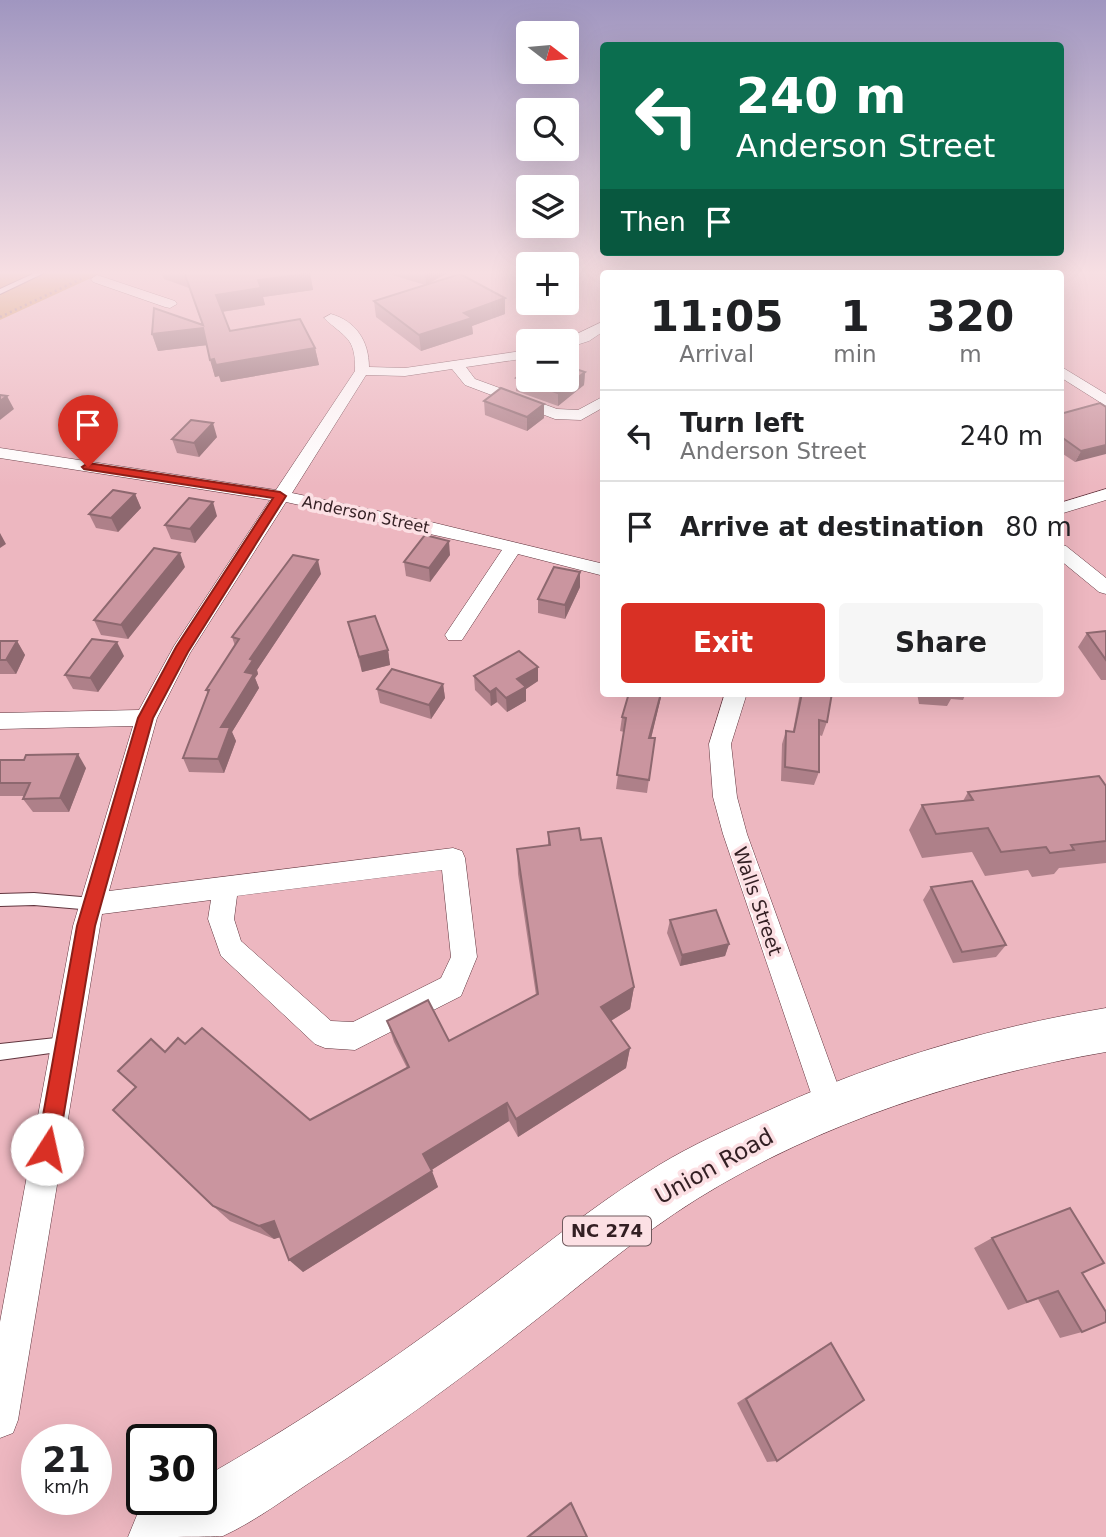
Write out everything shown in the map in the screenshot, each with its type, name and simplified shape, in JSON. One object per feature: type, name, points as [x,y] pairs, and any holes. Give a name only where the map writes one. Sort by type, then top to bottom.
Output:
[{"type":"main road","name":"Union Road","points":[[159,1537],[202,1514],[348,1423],[455,1348],[580,1250],[669,1187],[830,1105],[956,1061],[1022,1045],[1106,1030]]},
{"type":"street","points":[[0,1420],[86,926],[146,718],[181,651],[362,371],[363,354],[360,344]]},
{"type":"street","points":[[362,371],[405,372],[516,356]]},
{"type":"street","points":[[457,366],[470,382],[555,414],[581,415],[600,403]]},
{"type":"street","points":[[1064,373],[1106,401]]},
{"type":"street","name":"Anderson Street","points":[[2,456],[280,496],[435,528],[600,569]]},
{"type":"street","points":[[1064,508],[1106,494]]},
{"type":"street","points":[[455,635],[513,548]]},
{"type":"street","points":[[1064,553],[1106,588]]},
{"type":"street","name":"Walls Street","points":[[735,697],[720,744],[725,797],[735,834],[830,1105]]},
{"type":"street","points":[[0,721],[146,718]]},
{"type":"street","points":[[93,904],[225,887],[453,858],[464,957],[451,987],[355,1035],[325,1034],[230,948],[221,919],[225,887]]},
{"type":"lane","points":[[0,900],[34,899],[93,904]]},
{"type":"lane","points":[[0,1052],[66,1044]]},
{"type":"building","points":[[206,344],[313,344],[315,348],[216,365],[214,359],[210,360]]},
{"type":"building","points":[[501,388],[544,404],[527,417],[484,401]]},
{"type":"building","points":[[1100,403],[1106,407],[1106,445],[1081,451],[1064,439],[1064,413]]},
{"type":"building","points":[[191,420],[213,423],[194,443],[172,439]]},
{"type":"building","points":[[113,490],[135,494],[111,518],[89,514]]},
{"type":"building","points":[[189,498],[213,502],[190,529],[165,525]]},
{"type":"building","points":[[425,535],[449,541],[429,568],[404,562]]},
{"type":"building","points":[[154,548],[180,553],[121,625],[94,620]]},
{"type":"building","points":[[293,555],[318,560],[250,659],[253,660],[245,672],[254,674],[221,727],[230,727],[218,759],[183,758],[209,690],[206,690],[239,639],[232,637]]},
{"type":"building","points":[[554,567],[580,572],[565,605],[538,599]]},
{"type":"building","points":[[375,616],[388,650],[359,657],[348,622]]},
{"type":"building","points":[[1106,631],[1106,660],[1087,633]]},
{"type":"building","points":[[92,639],[117,642],[90,678],[65,675]]},
{"type":"building","points":[[0,641],[17,641],[6,660],[0,660]]},
{"type":"building","points":[[519,651],[538,667],[517,679],[526,687],[506,698],[496,688],[490,692],[474,676]]},
{"type":"building","points":[[392,669],[443,684],[429,705],[377,689]]},
{"type":"building","points":[[628,697],[660,697],[649,738],[655,738],[649,780],[617,775],[626,718],[622,717]]},
{"type":"building","points":[[801,697],[831,697],[827,722],[819,720],[819,772],[785,767],[786,731],[794,732]]},
{"type":"building","points":[[78,754],[60,798],[23,799],[30,783],[0,783],[0,760],[24,760],[26,755]]},
{"type":"building","points":[[1099,776],[1106,786],[1106,841],[1071,845],[1074,850],[1050,853],[1046,847],[1001,852],[988,828],[936,834],[922,805],[973,800],[968,792]]},
{"type":"building","points":[[579,828],[581,840],[601,838],[634,987],[601,1007],[630,1048],[516,1119],[507,1103],[423,1154],[432,1171],[289,1260],[274,1221],[259,1226],[213,1206],[113,1110],[136,1087],[118,1071],[151,1039],[165,1052],[178,1038],[185,1044],[202,1028],[310,1120],[409,1067],[387,1021],[428,1000],[449,1041],[538,994],[517,849],[550,845],[548,832]]},
{"type":"building","points":[[972,881],[1006,945],[962,952],[931,887]]},
{"type":"building","points":[[716,910],[729,944],[682,955],[670,920]]},
{"type":"building","points":[[1070,1208],[1104,1263],[1082,1273],[1106,1312],[1106,1322],[1082,1332],[1058,1291],[1027,1302],[992,1238]]},
{"type":"building","points":[[831,1343],[864,1400],[777,1461],[746,1399]]},
{"type":"building","points":[[571,1503],[587,1537],[528,1537]]},
{"type":"route","points":[[47,1149],[86,926],[146,718],[181,651],[280,496],[88,467]]}]
